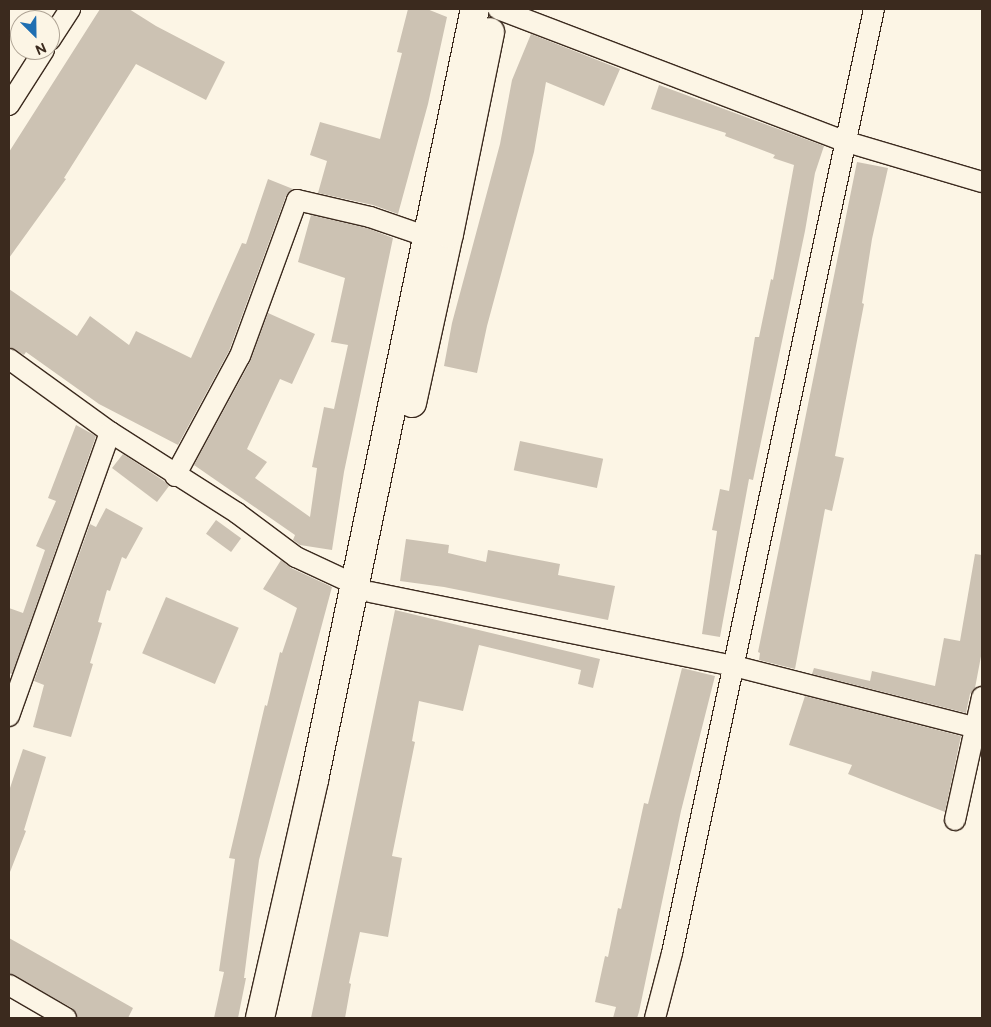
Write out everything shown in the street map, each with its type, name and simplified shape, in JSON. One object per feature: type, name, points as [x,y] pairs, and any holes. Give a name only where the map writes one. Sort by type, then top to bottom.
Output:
[{"type":"main road","points":[[280,1018],[428,237],[475,9]]},
{"type":"main road","points":[[260,1018],[314,780],[450,234],[496,9]]},
{"type":"street","points":[[60,24],[70,9]]},
{"type":"street","points":[[496,9],[847,142],[982,182]]},
{"type":"street","points":[[655,1018],[672,953],[874,9]]},
{"type":"street","points":[[9,105],[38,60]]},
{"type":"street","points":[[175,476],[240,356],[297,200],[370,218],[428,237]]},
{"type":"street","points":[[9,359],[110,432],[175,476],[237,513],[296,557],[362,588],[734,666],[979,728]]},
{"type":"street","points":[[9,716],[110,432]]},
{"type":"street","points":[[955,820],[979,728],[982,696]]},
{"type":"street","points":[[9,985],[66,1018]]},
{"type":"building","points":[[100,9],[129,9],[156,26],[225,62],[206,100],[136,64],[64,178],[66,179],[9,258],[9,152]]},
{"type":"building","points":[[408,9],[427,9],[447,17],[428,104],[398,214],[373,205],[318,193],[327,161],[310,155],[320,122],[380,139],[402,53],[397,52]]},
{"type":"building","points":[[531,34],[620,69],[604,106],[546,82],[534,152],[487,326],[477,373],[444,366],[452,323],[500,144],[512,80]]},
{"type":"building","points":[[659,85],[824,146],[815,173],[805,231],[753,480],[749,479],[720,637],[702,634],[717,531],[712,530],[720,489],[729,491],[755,337],[759,337],[771,279],[773,280],[794,165],[773,158],[775,155],[725,136],[726,133],[651,109]]},
{"type":"building","points":[[857,162],[888,168],[872,239],[862,303],[864,304],[835,456],[844,458],[832,511],[825,509],[795,669],[759,660],[760,653],[758,652]]},
{"type":"building","points":[[268,179],[293,189],[286,196],[229,351],[178,445],[99,404],[26,352],[24,355],[9,347],[9,289],[77,336],[90,316],[129,345],[136,331],[191,358],[242,243],[246,244]]},
{"type":"building","points":[[311,215],[367,228],[393,238],[344,472],[332,550],[300,545],[293,540],[295,535],[194,465],[250,362],[268,313],[315,334],[292,384],[280,379],[247,449],[267,462],[255,478],[310,517],[317,468],[312,467],[324,407],[334,409],[348,345],[331,342],[345,278],[298,262]]},
{"type":"building","points":[[76,425],[96,436],[12,674],[9,673],[9,608],[23,613],[45,550],[36,546],[56,501],[48,498]]},
{"type":"building","points":[[520,441],[603,459],[597,488],[514,470]]},
{"type":"building","points":[[123,454],[169,486],[157,502],[112,468]]},
{"type":"building","points":[[106,508],[143,528],[126,559],[122,557],[110,591],[107,590],[98,622],[102,623],[90,663],[93,664],[71,737],[33,727],[44,685],[34,681],[90,524],[96,527]]},
{"type":"building","points":[[216,520],[241,538],[231,552],[206,534]]},
{"type":"building","points":[[406,539],[449,545],[448,553],[486,562],[488,550],[560,564],[558,575],[615,586],[608,620],[444,587],[400,581]]},
{"type":"building","points":[[975,554],[982,555],[982,651],[975,688],[970,694],[966,713],[812,674],[814,668],[870,681],[872,671],[935,686],[944,638],[960,641]]},
{"type":"building","points":[[281,560],[291,568],[332,587],[259,860],[244,978],[246,978],[238,1018],[214,1018],[224,972],[219,971],[235,859],[229,858],[265,705],[267,706],[280,652],[282,653],[297,608],[263,589]]},
{"type":"building","points":[[166,597],[239,628],[215,684],[142,653]]},
{"type":"building","points":[[395,610],[600,659],[593,688],[578,684],[581,670],[479,645],[463,711],[419,701],[412,741],[415,742],[392,856],[402,858],[388,937],[360,932],[349,983],[351,984],[345,1018],[311,1018]]},
{"type":"building","points":[[682,668],[715,676],[681,811],[639,1012],[637,1018],[613,1018],[616,1007],[595,1002],[605,956],[608,957],[618,908],[621,909],[644,803],[648,804]]},
{"type":"building","points":[[805,696],[961,736],[945,812],[848,774],[852,765],[789,745]]},
{"type":"building","points":[[23,749],[46,757],[24,830],[26,831],[10,872],[9,791]]},
{"type":"building","points":[[9,938],[133,1008],[128,1018],[78,1018],[72,1008],[9,973]]}]
